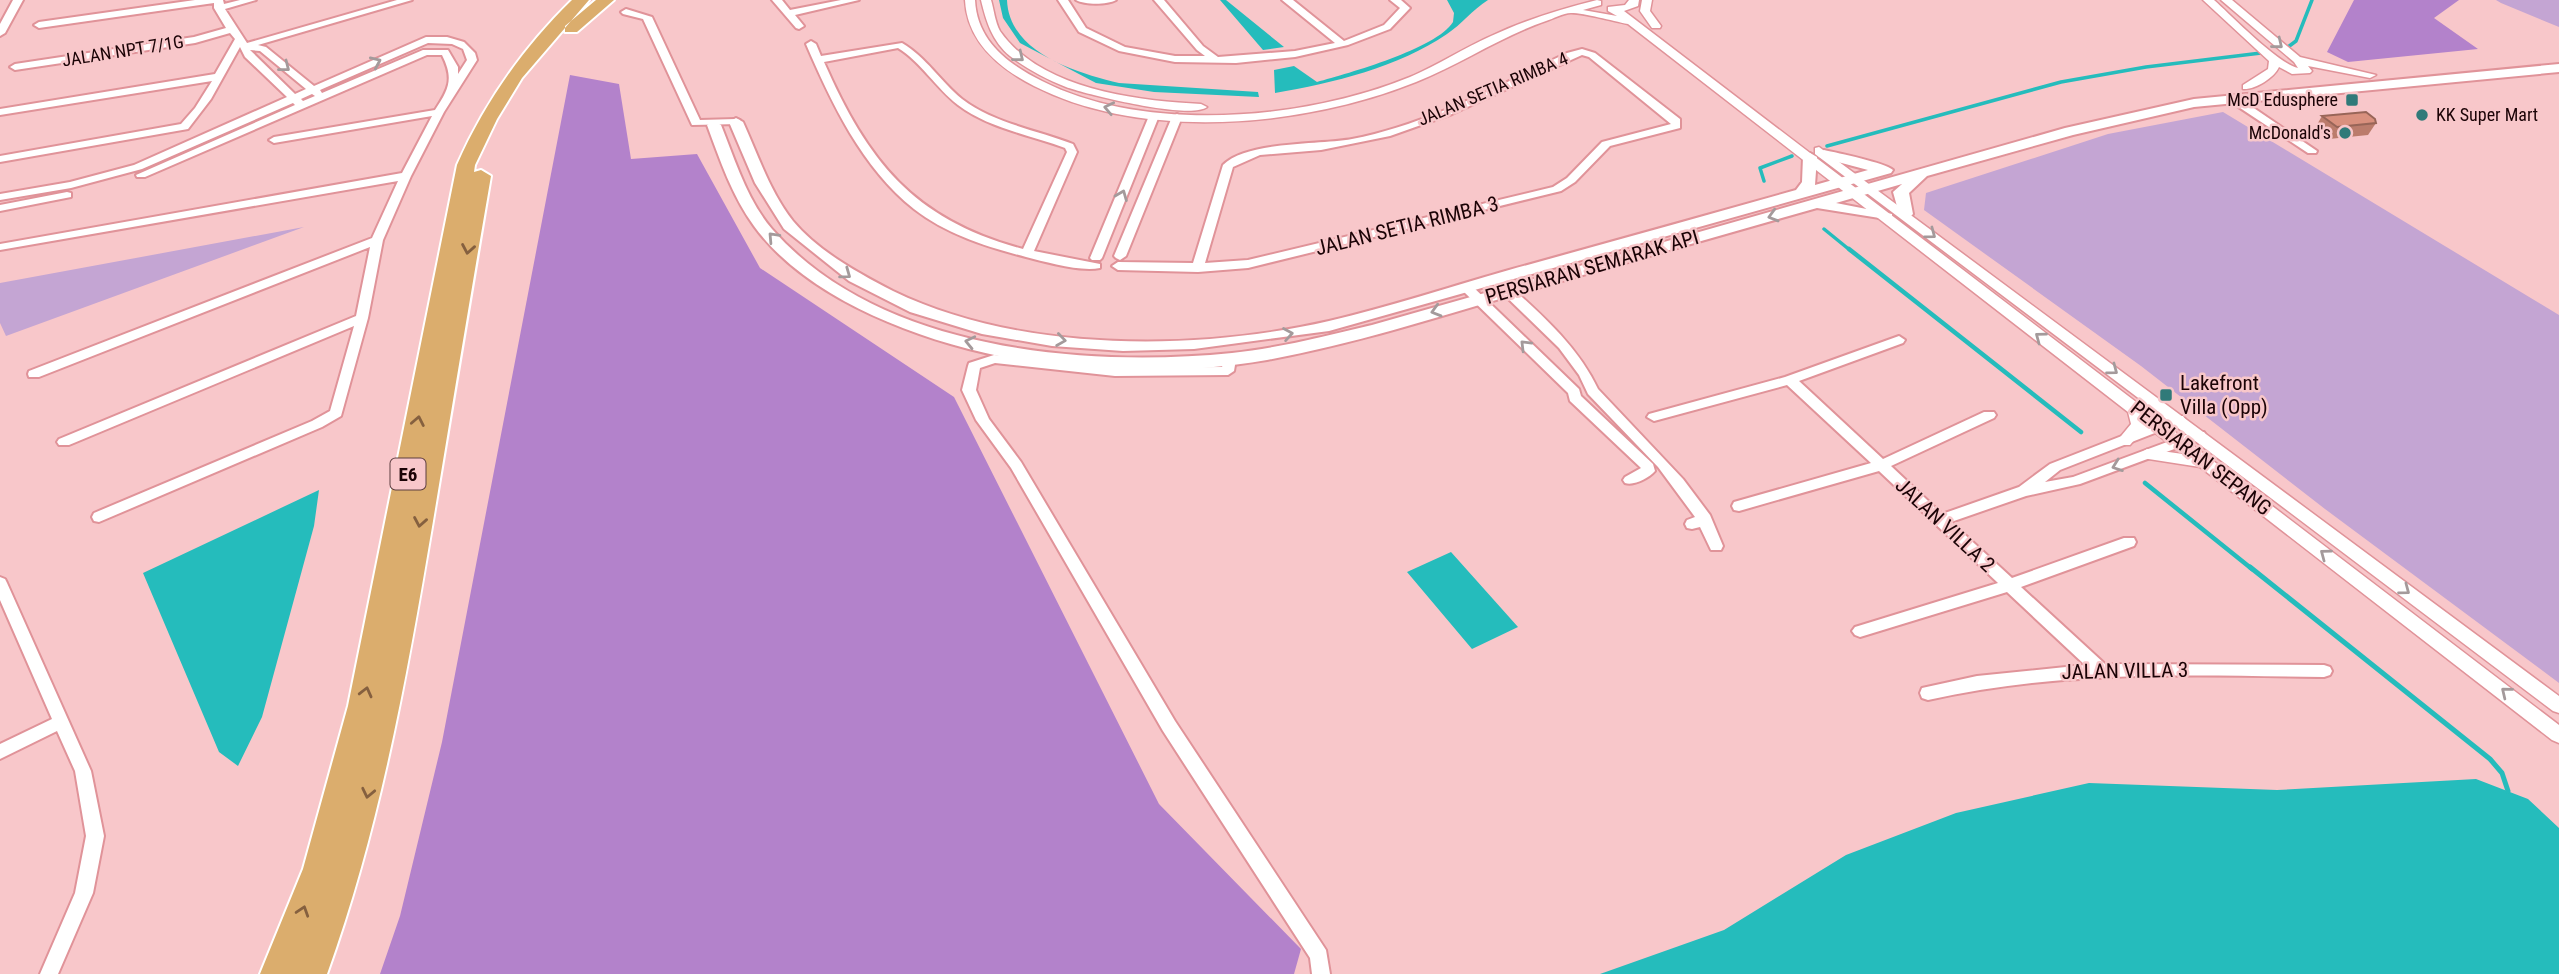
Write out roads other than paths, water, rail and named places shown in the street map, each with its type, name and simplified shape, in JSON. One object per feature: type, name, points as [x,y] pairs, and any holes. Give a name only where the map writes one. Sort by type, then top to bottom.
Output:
[{"type":"highway","name":"E6","points":[[277,974],[296,933],[335,814],[369,679],[466,165],[484,123],[506,86],[537,45],[581,0]]},
{"type":"highway","name":"E6","points":[[310,974],[328,928],[365,808],[391,687],[484,161],[499,125],[546,50],[597,0]]},
{"type":"highway","points":[[546,50],[606,0]]},
{"type":"main road","name":"PERSIARAN SEMARAK API","points":[[1856,185],[1894,168],[2100,111],[2187,94],[2559,58]]},
{"type":"main road","name":"PERSIARAN SEMARAK API","points":[[714,125],[737,182],[767,232],[797,261],[837,291],[878,313],[940,335],[1028,354],[1116,361],[1230,359],[1315,345],[1502,285],[1856,185],[1923,173],[2116,119],[2194,103],[2559,68]]},
{"type":"main road","name":"PERSIARAN SEMARAK API","points":[[736,122],[772,199],[799,236],[853,279],[899,303],[976,326],[1071,342],[1120,345],[1246,341],[1329,326],[1473,294]]},
{"type":"main road","points":[[1887,217],[1806,200],[1817,156],[1858,165],[1894,168]]},
{"type":"main road","points":[[1905,214],[1901,192],[1923,173]]},
{"type":"street","points":[[0,33],[18,0]]},
{"type":"street","points":[[39,25],[251,0]]},
{"type":"street","points":[[0,159],[184,127],[196,117],[216,77],[242,43],[407,0]]},
{"type":"street","points":[[777,0],[799,26]]},
{"type":"street","points":[[790,13],[854,0]]},
{"type":"street","points":[[970,0],[974,25],[982,40],[1005,65],[1037,86],[1086,102],[1154,116],[1177,117],[1273,114],[1371,93],[1411,81],[1485,43],[1560,13],[1596,2],[1637,23],[1856,185]]},
{"type":"street","points":[[986,0],[990,22],[997,37],[1029,65],[1065,83],[1105,95],[1203,107],[1269,105],[1371,83],[1414,68],[1511,21],[1577,0]]},
{"type":"street","points":[[1081,0],[1086,1]]},
{"type":"street","points":[[1111,0],[1064,4],[1074,24],[1108,46],[1136,55],[1215,59],[1276,58],[1341,43],[1400,18],[1405,8],[1395,0]]},
{"type":"street","points":[[1159,0],[1200,48],[1215,59]]},
{"type":"street","points":[[1287,0],[1341,43]]},
{"type":"street","points":[[1647,0],[1645,11],[1656,26]]},
{"type":"street","points":[[2208,0],[2276,60],[2289,69],[2306,71],[2296,59],[2226,0]]},
{"type":"street","points":[[217,3],[222,20],[242,43],[248,55],[298,102]]},
{"type":"street","points":[[1616,10],[1633,3],[1656,26],[1817,156]]},
{"type":"street","points":[[626,12],[647,17],[696,123],[714,125],[736,122]]},
{"type":"street","points":[[1560,13],[1592,14],[1637,23]]},
{"type":"street","name":"JALAN NPT 7/1G","points":[[15,67],[195,40],[230,30]]},
{"type":"street","points":[[0,208],[124,181],[318,93],[414,44],[438,39],[452,40],[468,47],[471,52],[472,60],[439,113],[377,240],[362,318],[336,413],[317,424],[99,517]]},
{"type":"street","points":[[242,43],[263,49],[318,93]]},
{"type":"street","name":"JALAN SETIA RIMBA 3","points":[[811,44],[848,119],[900,190],[936,219],[982,240],[1027,253],[1096,262],[1105,253],[1119,261],[1198,268],[1248,264],[1306,252],[1567,185],[1597,150],[1606,144],[1676,126]]},
{"type":"street","points":[[818,60],[899,45],[939,85],[966,106],[992,120],[1069,146],[1072,152],[1027,253]]},
{"type":"street","points":[[1186,58],[1200,48]]},
{"type":"street","points":[[318,93],[436,50],[445,52],[451,59],[453,88]]},
{"type":"street","name":"JALAN SETIA RIMBA 4","points":[[1198,268],[1228,165],[1234,160],[1248,155],[1327,146],[1401,128],[1451,111],[1570,55],[1582,52],[1592,55],[1673,118],[1676,126]]},
{"type":"street","points":[[2296,59],[2336,70],[2370,75]]},
{"type":"street","points":[[2247,87],[2273,70],[2276,60]]},
{"type":"street","points":[[0,112],[216,77]]},
{"type":"street","points":[[2235,100],[2312,151]]},
{"type":"street","points":[[0,197],[71,185],[138,167],[298,102]]},
{"type":"street","points":[[274,141],[439,113]]},
{"type":"street","points":[[1096,262],[1154,116]]},
{"type":"street","points":[[1119,261],[1177,117]]},
{"type":"street","points":[[1150,128],[1172,129]]},
{"type":"street","points":[[0,247],[406,176]]},
{"type":"street","name":"PERSIARAN SEPANG","points":[[1856,185],[1905,214],[2559,706]]},
{"type":"street","name":"PERSIARAN SEPANG","points":[[1856,185],[1887,217],[1978,291],[2134,407],[2559,735]]},
{"type":"street","points":[[34,373],[377,240]]},
{"type":"street","points":[[1502,285],[1585,370],[1593,391],[1655,456],[1716,546]]},
{"type":"street","points":[[1473,294],[1574,392],[1575,398],[1648,467],[1648,471],[1630,480]]},
{"type":"street","points":[[1506,327],[1534,317]]},
{"type":"street","points":[[64,442],[362,318]]},
{"type":"street","points":[[1654,417],[1790,380],[1899,340]]},
{"type":"street","points":[[1230,359],[1228,371],[1143,372],[1087,370],[994,359],[974,366],[969,390],[983,420],[1016,465],[1169,726],[1306,935],[1321,961],[1321,974]]},
{"type":"street","name":"JALAN VILLA 2","points":[[1790,380],[2100,669]]},
{"type":"street","points":[[1574,392],[1593,391]]},
{"type":"street","points":[[2125,441],[2139,425],[2134,407]]},
{"type":"street","points":[[1739,506],[1881,465],[1989,415]]},
{"type":"street","points":[[2024,491],[2055,467],[2178,419]]},
{"type":"street","points":[[1940,520],[2024,491],[2075,481],[2199,435]]},
{"type":"street","points":[[2147,454],[2182,457],[2206,464]]},
{"type":"street","points":[[1860,631],[2010,585],[2129,542]]},
{"type":"street","points":[[0,583],[83,771],[95,836],[84,893],[49,974]]},
{"type":"street","name":"JALAN VILLA 3","points":[[1928,694],[2014,675],[2100,669],[2324,671]]},
{"type":"street","points":[[0,752],[61,722]]},
{"type":"water","points":[[999,0],[1007,0],[1011,18],[1019,34],[1046,57],[1020,43],[1003,18]]},
{"type":"water","points":[[1220,0],[1226,0],[1284,47],[1263,50]]},
{"type":"water","points":[[1447,0],[1488,0],[1447,34],[1408,56],[1342,79],[1275,93],[1274,70],[1294,66],[1317,82],[1391,59],[1429,42],[1453,22],[1454,13]]},
{"type":"water","points":[[1051,59],[1119,83],[1258,92],[1259,97],[1154,92],[1096,83]]},
{"type":"water","points":[[319,490],[314,526],[262,717],[238,766],[219,752],[143,573]]},
{"type":"water","points":[[1451,552],[1518,627],[1472,649],[1407,572]]},
{"type":"water","points":[[2476,779],[2528,799],[2559,828],[2559,974],[1600,974],[1724,930],[1846,855],[1956,813],[2089,783],[2277,790]]},
{"type":"waterway","points":[[2288,47],[2296,41],[2312,0]]},
{"type":"waterway","points":[[1827,146],[2061,82],[2146,67],[2261,53]]},
{"type":"waterway","points":[[1764,181],[1760,168],[1792,156]]},
{"type":"waterway","points":[[1824,229],[1851,251]]},
{"type":"waterway","points":[[1849,249],[2081,432]]},
{"type":"waterway","points":[[2145,483],[2252,569]]},
{"type":"waterway","points":[[2250,567],[2490,759],[2502,773],[2508,791]]},
{"type":"place","name":"McD Edusphere","points":[[2352,100]]},
{"type":"place","name":"KK Super Mart","points":[[2422,115]]},
{"type":"place","name":"McDonald's","points":[[2345,133]]},
{"type":"place","name":"Lakefront Villa (Opp)","points":[[2166,395]]}]
